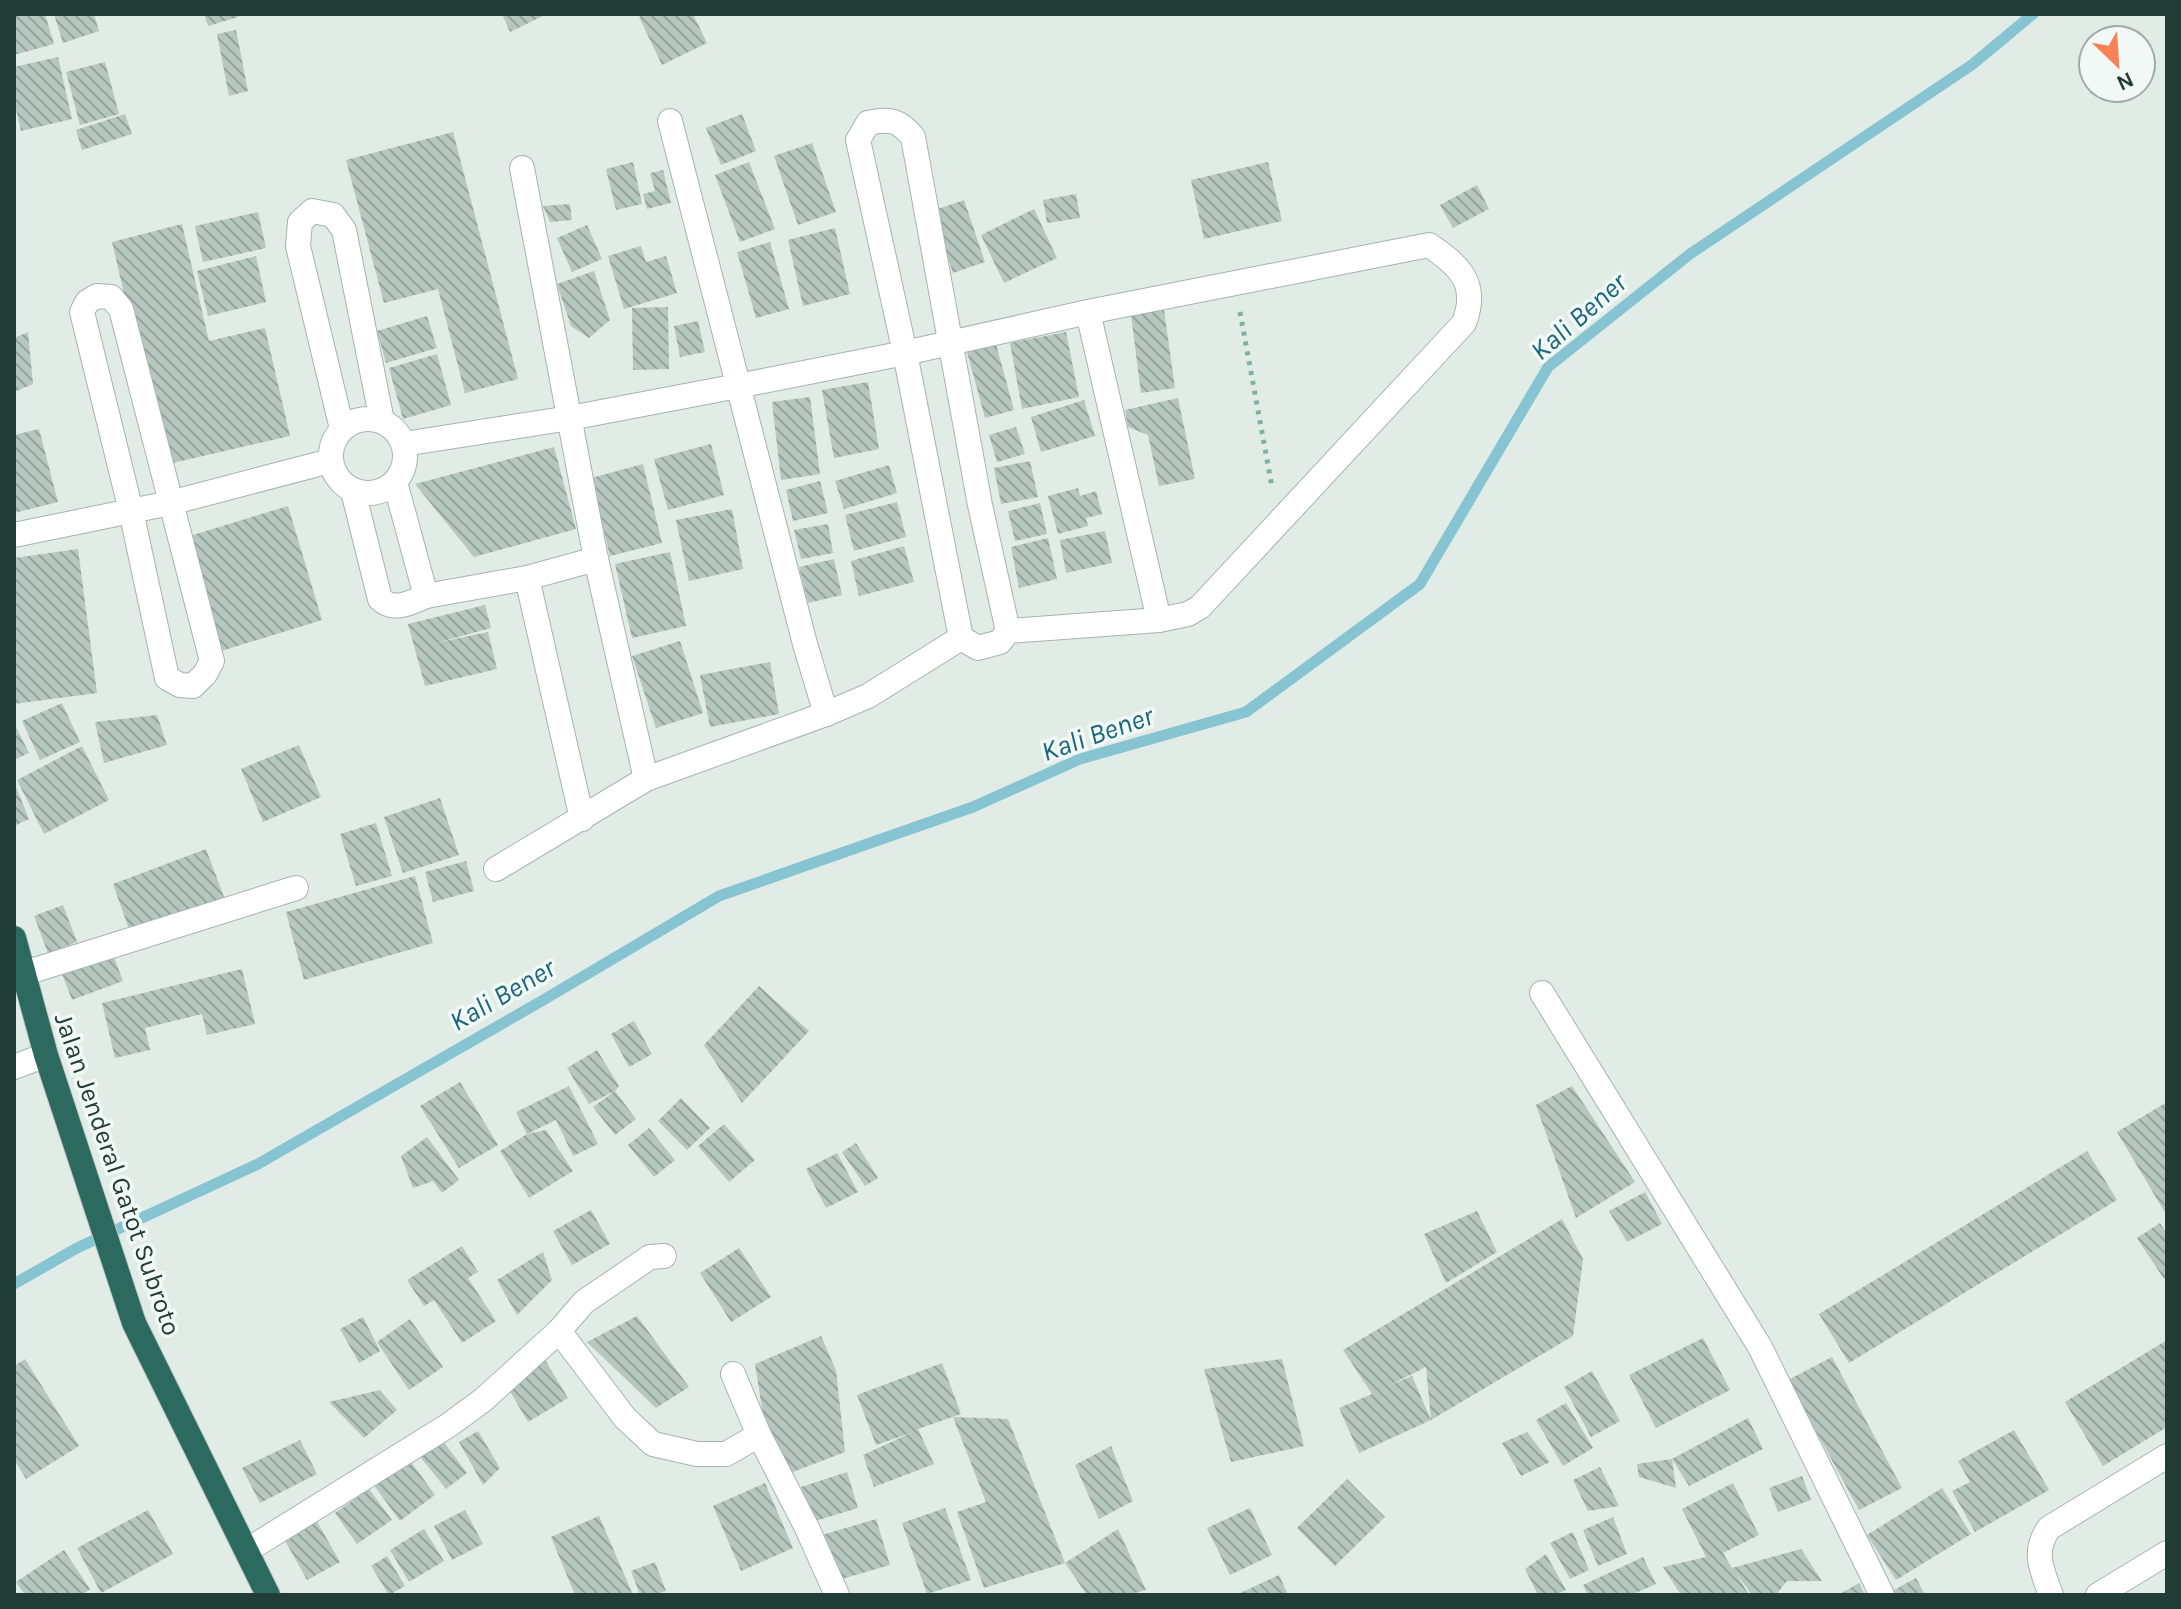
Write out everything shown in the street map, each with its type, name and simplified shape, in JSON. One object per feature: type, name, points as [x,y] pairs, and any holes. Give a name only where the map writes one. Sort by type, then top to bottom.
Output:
[{"type":"highway","name":"Jalan Jenderal Gatot Subroto","points":[[14,938],[46,1055],[134,1323],[268,1595]]},
{"type":"street","points":[[885,119],[901,123],[913,137],[980,505],[1008,631],[1000,642],[978,648],[961,638],[905,353],[858,140],[868,123],[885,119]]},
{"type":"street","points":[[670,121],[805,644],[826,714]]},
{"type":"street","points":[[522,168],[596,559],[646,779]]},
{"type":"street","points":[[342,429],[298,246],[300,222],[312,211],[333,215],[344,230],[382,421]]},
{"type":"street","points":[[404,444],[570,418],[738,386],[1088,312],[1429,245],[1454,262],[1468,286],[1471,306],[1464,323],[1195,611],[1159,620],[1008,631]]},
{"type":"street","points":[[97,296],[111,297],[121,309],[170,503],[212,661],[193,686],[180,685],[167,678],[131,511],[82,312],[87,302],[97,296]]},
{"type":"street","points":[[1088,312],[1159,620]]},
{"type":"street","points":[[367,419],[382,421],[394,429],[404,444],[403,469],[395,482],[383,491],[368,494],[353,491],[338,479],[330,461],[333,444],[342,429],[354,422],[367,419]]},
{"type":"street","points":[[14,535],[170,503],[330,461]]},
{"type":"street","points":[[395,482],[426,596]]},
{"type":"street","points":[[353,491],[380,599],[390,606],[404,605],[426,596],[527,578],[596,559]]},
{"type":"street","points":[[527,578],[582,819]]},
{"type":"street","points":[[496,869],[646,779],[868,696],[961,638]]},
{"type":"street","points":[[22,974],[296,888]]},
{"type":"street","points":[[1542,993],[1760,1347],[1882,1595]]},
{"type":"street","points":[[14,1067],[46,1055]]},
{"type":"street","points":[[246,1551],[449,1425],[483,1400],[559,1331],[584,1302],[650,1257],[664,1256]]},
{"type":"street","points":[[559,1331],[625,1418],[653,1444],[697,1454],[726,1454],[759,1435]]},
{"type":"street","points":[[733,1374],[759,1435],[800,1513],[837,1595]]},
{"type":"street","points":[[2051,1595],[2038,1561],[2038,1549],[2049,1528],[2167,1456]]},
{"type":"street","points":[[2100,1594],[2167,1553]]},
{"type":"path","points":[[1235,283],[1279,524]]},
{"type":"building","points":[[14,14],[45,14],[54,44],[14,55]]},
{"type":"building","points":[[54,14],[94,14],[99,31],[63,43]]},
{"type":"building","points":[[204,14],[237,14],[238,17],[208,26]]},
{"type":"building","points":[[502,14],[547,14],[510,32]]},
{"type":"building","points":[[646,14],[693,14],[707,43],[662,65],[639,17]]},
{"type":"building","points":[[236,30],[248,91],[229,96],[217,34]]},
{"type":"building","points":[[58,57],[72,119],[21,131],[14,101],[14,67]]},
{"type":"building","points":[[105,62],[119,114],[80,125],[66,72]]},
{"type":"building","points":[[125,114],[132,134],[82,150],[76,130]]},
{"type":"building","points":[[742,114],[756,151],[721,165],[706,128]]},
{"type":"building","points":[[453,132],[518,379],[465,393],[438,289],[384,303],[346,160]]},
{"type":"building","points":[[812,143],[836,212],[798,225],[774,156]]},
{"type":"building","points":[[633,162],[642,204],[616,210],[606,169]]},
{"type":"building","points":[[749,162],[775,229],[740,242],[715,175]]},
{"type":"building","points":[[1268,162],[1282,221],[1204,239],[1191,180]]},
{"type":"building","points":[[663,170],[671,203],[647,209],[643,194],[655,191],[650,173]]},
{"type":"building","points":[[1477,185],[1489,209],[1453,228],[1440,205]]},
{"type":"building","points":[[1076,194],[1080,218],[1047,223],[1043,200]]},
{"type":"building","points":[[964,200],[985,262],[953,273],[932,211]]},
{"type":"building","points":[[570,204],[572,220],[550,222],[543,206]]},
{"type":"building","points":[[1034,209],[1057,258],[1004,283],[981,235]]},
{"type":"building","points":[[258,212],[266,248],[203,262],[195,226]]},
{"type":"building","points":[[182,224],[209,341],[265,328],[290,436],[164,465],[112,242]]},
{"type":"building","points":[[587,225],[602,259],[572,272],[557,238]]},
{"type":"building","points":[[835,228],[850,294],[803,306],[788,240]]},
{"type":"building","points":[[770,242],[789,309],[756,318],[737,252]]},
{"type":"building","points":[[641,246],[646,262],[666,256],[677,293],[624,309],[608,256]]},
{"type":"building","points":[[256,256],[266,302],[208,316],[197,271]]},
{"type":"building","points":[[594,271],[610,320],[589,338],[571,326],[557,284]]},
{"type":"building","points":[[668,307],[669,369],[633,370],[632,308]]},
{"type":"building","points":[[1164,310],[1175,388],[1141,393],[1131,315]]},
{"type":"building","points":[[427,316],[437,348],[386,363],[377,331]]},
{"type":"building","points":[[698,321],[705,352],[680,357],[674,326]]},
{"type":"building","points":[[28,332],[33,384],[14,392],[14,338]]},
{"type":"building","points":[[1066,332],[1079,397],[1022,409],[1010,343]]},
{"type":"building","points":[[996,344],[1014,410],[985,418],[967,352]]},
{"type":"building","points":[[437,354],[451,405],[403,419],[389,368]]},
{"type":"building","points":[[868,382],[879,449],[834,458],[822,390]]},
{"type":"building","points":[[810,397],[820,474],[781,480],[772,402]]},
{"type":"building","points":[[1178,398],[1195,479],[1159,486],[1148,435],[1128,427],[1125,410]]},
{"type":"building","points":[[1084,400],[1095,436],[1041,452],[1031,417]]},
{"type":"building","points":[[1016,427],[1025,454],[997,462],[989,435]]},
{"type":"building","points":[[39,429],[58,502],[14,513],[14,435]]},
{"type":"building","points":[[711,444],[724,495],[668,510],[654,459]]},
{"type":"building","points":[[554,447],[576,529],[474,557],[415,484]]},
{"type":"building","points":[[1030,461],[1038,497],[1001,504],[994,468]]},
{"type":"building","points":[[643,464],[662,543],[610,556],[591,478]]},
{"type":"building","points":[[889,465],[897,493],[844,509],[835,481]]},
{"type":"building","points":[[820,481],[828,513],[793,521],[786,490]]},
{"type":"building","points":[[1078,488],[1080,496],[1096,491],[1102,514],[1086,518],[1088,526],[1058,534],[1048,496]]},
{"type":"building","points":[[897,502],[906,537],[854,551],[845,515]]},
{"type":"building","points":[[1040,503],[1047,534],[1015,541],[1008,511]]},
{"type":"building","points":[[288,506],[322,620],[218,652],[183,538]]},
{"type":"building","points":[[732,509],[743,569],[689,581],[676,520]]},
{"type":"building","points":[[828,524],[833,553],[801,559],[794,530]]},
{"type":"building","points":[[1105,531],[1112,563],[1066,573],[1060,540]]},
{"type":"building","points":[[1048,538],[1057,579],[1019,588],[1011,547]]},
{"type":"building","points":[[904,546],[914,582],[859,596],[851,561]]},
{"type":"building","points":[[78,549],[97,693],[14,704],[14,558]]},
{"type":"building","points":[[670,552],[686,626],[632,638],[615,564]]},
{"type":"building","points":[[834,559],[842,595],[808,603],[799,567]]},
{"type":"building","points":[[485,605],[491,628],[436,643],[488,632],[497,669],[425,686],[408,624]]},
{"type":"building","points":[[680,641],[703,713],[656,728],[632,656]]},
{"type":"building","points":[[770,662],[779,714],[710,727],[700,675]]},
{"type":"building","points":[[62,703],[80,742],[40,760],[22,721]]},
{"type":"building","points":[[157,715],[167,745],[104,763],[95,722]]},
{"type":"building","points":[[14,723],[29,753],[14,760]]},
{"type":"building","points":[[299,745],[321,797],[263,822],[241,769]]},
{"type":"building","points":[[82,746],[109,800],[44,834],[17,780]]},
{"type":"building","points":[[14,782],[29,819],[14,826]]},
{"type":"building","points":[[440,798],[459,855],[403,873],[384,817]]},
{"type":"building","points":[[376,823],[392,876],[356,886],[340,834]]},
{"type":"building","points":[[206,849],[224,897],[130,932],[113,884]]},
{"type":"building","points":[[466,861],[474,891],[433,902],[425,872]]},
{"type":"building","points":[[415,876],[433,943],[304,980],[286,912]]},
{"type":"building","points":[[63,905],[77,942],[48,953],[34,916]]},
{"type":"building","points":[[112,952],[123,981],[72,1000],[61,971]]},
{"type":"building","points":[[242,969],[255,1024],[207,1035],[202,1014],[145,1028],[150,1050],[115,1058],[102,1003]]},
{"type":"building","points":[[759,986],[809,1031],[742,1103],[704,1045]]},
{"type":"building","points":[[634,1021],[652,1054],[629,1067],[611,1034]]},
{"type":"building","points":[[597,1050],[619,1086],[589,1104],[567,1068]]},
{"type":"building","points":[[460,1082],[498,1145],[459,1168],[420,1106]]},
{"type":"building","points":[[569,1086],[598,1144],[573,1156],[556,1120],[527,1134],[516,1112]]},
{"type":"building","points":[[1572,1086],[1635,1182],[1576,1218],[1536,1105]]},
{"type":"building","points":[[615,1091],[636,1119],[615,1135],[593,1107]]},
{"type":"building","points":[[681,1098],[710,1128],[687,1150],[658,1121]]},
{"type":"building","points":[[2167,1102],[2167,1216],[2117,1132]]},
{"type":"building","points":[[724,1124],[755,1160],[729,1182],[698,1146]]},
{"type":"building","points":[[649,1128],[675,1160],[654,1177],[628,1145]]},
{"type":"building","points":[[546,1130],[573,1171],[529,1198],[500,1151],[527,1134]]},
{"type":"building","points":[[427,1137],[459,1180],[442,1193],[433,1181],[413,1188],[401,1156]]},
{"type":"building","points":[[856,1143],[878,1178],[865,1186],[842,1152]]},
{"type":"building","points":[[2087,1151],[2117,1200],[1849,1363],[1819,1314]]},
{"type":"building","points":[[837,1153],[858,1192],[826,1208],[806,1169]]},
{"type":"building","points":[[1645,1192],[1662,1224],[1627,1242],[1609,1211]]},
{"type":"building","points":[[591,1210],[610,1244],[572,1265],[553,1231]]},
{"type":"building","points":[[1477,1211],[1497,1252],[1446,1283],[1424,1234]]},
{"type":"building","points":[[1562,1219],[1583,1259],[1573,1336],[1431,1420],[1359,1453],[1339,1408],[1372,1394],[1343,1350]],"holes":[[[1426,1367],[1431,1420],[1412,1376],[1388,1386]]]},
{"type":"building","points":[[2160,1223],[2167,1234],[2167,1277],[2164,1279],[2137,1238]]},
{"type":"building","points":[[462,1246],[478,1272],[468,1278],[496,1321],[462,1343],[434,1300],[424,1306],[407,1280]]},
{"type":"building","points":[[739,1248],[771,1297],[731,1322],[700,1273]]},
{"type":"building","points":[[543,1252],[552,1280],[517,1315],[497,1280]]},
{"type":"building","points":[[637,1316],[689,1387],[656,1408],[587,1342]]},
{"type":"building","points":[[363,1317],[380,1351],[359,1363],[340,1329]]},
{"type":"building","points":[[410,1319],[443,1367],[409,1390],[377,1342]]},
{"type":"building","points":[[821,1336],[836,1370],[845,1452],[785,1475],[763,1415],[755,1364]]},
{"type":"building","points":[[1703,1338],[1730,1390],[1656,1428],[1629,1375]]},
{"type":"building","points":[[2167,1340],[2167,1427],[2103,1466],[2065,1402]]},
{"type":"building","points":[[1832,1357],[1902,1488],[1859,1510],[1788,1380]]},
{"type":"building","points":[[25,1359],[79,1446],[26,1479],[14,1459],[14,1366]]},
{"type":"building","points":[[1282,1359],[1304,1446],[1231,1462],[1204,1369]]},
{"type":"building","points":[[545,1360],[568,1398],[528,1422],[505,1383]]},
{"type":"building","points":[[942,1363],[961,1414],[918,1429],[934,1464],[874,1487],[863,1455],[911,1433],[876,1445],[857,1395]]},
{"type":"building","points":[[1592,1371],[1620,1421],[1591,1437],[1564,1387]]},
{"type":"building","points":[[380,1390],[397,1410],[364,1438],[329,1402]]},
{"type":"building","points":[[1566,1403],[1593,1448],[1563,1466],[1536,1420]]},
{"type":"building","points":[[953,1417],[1008,1419],[1065,1563],[984,1588],[957,1512],[986,1502]]},
{"type":"building","points":[[1748,1418],[1763,1449],[1689,1486],[1672,1459]]},
{"type":"building","points":[[2014,1430],[2049,1490],[1975,1532],[1952,1491],[1970,1482],[1958,1461]]},
{"type":"building","points":[[478,1431],[500,1468],[483,1485],[459,1442]]},
{"type":"building","points":[[1527,1432],[1550,1462],[1521,1476],[1502,1443]]},
{"type":"building","points":[[440,1437],[467,1473],[446,1489],[418,1454]]},
{"type":"building","points":[[300,1440],[317,1474],[260,1503],[242,1468]]},
{"type":"building","points":[[1111,1446],[1133,1501],[1099,1519],[1075,1465]]},
{"type":"building","points":[[409,1459],[435,1495],[400,1521],[373,1484]]},
{"type":"building","points":[[1672,1459],[1676,1488],[1639,1477],[1637,1464]]},
{"type":"building","points":[[1600,1467],[1619,1506],[1588,1511],[1573,1480]]},
{"type":"building","points":[[847,1472],[858,1508],[812,1522],[801,1487]]},
{"type":"building","points":[[1802,1476],[1811,1500],[1778,1512],[1769,1488]]},
{"type":"building","points":[[1347,1479],[1385,1517],[1335,1566],[1297,1528]]},
{"type":"building","points":[[765,1483],[793,1548],[741,1571],[713,1506]]},
{"type":"building","points":[[1733,1483],[1759,1535],[1723,1553],[1732,1568],[1801,1549],[1822,1581],[1787,1581],[1776,1595],[1752,1595],[1736,1573],[1749,1595],[1681,1595],[1663,1567],[1706,1557],[1682,1509]]},
{"type":"building","points":[[1942,1488],[1971,1534],[1896,1580],[1867,1535]]},
{"type":"building","points":[[369,1489],[392,1520],[357,1544],[335,1513]]},
{"type":"building","points":[[945,1508],[971,1580],[927,1594],[902,1523]]},
{"type":"building","points":[[1250,1508],[1272,1555],[1230,1575],[1207,1528]]},
{"type":"building","points":[[148,1510],[173,1554],[101,1593],[77,1548]]},
{"type":"building","points":[[465,1510],[483,1544],[452,1560],[434,1526]]},
{"type":"building","points":[[599,1516],[633,1595],[575,1595],[551,1537]]},
{"type":"building","points":[[1613,1517],[1627,1554],[1598,1566],[1583,1530]]},
{"type":"building","points":[[315,1518],[340,1562],[307,1580],[283,1537]]},
{"type":"building","points":[[876,1519],[890,1565],[835,1581],[822,1535]]},
{"type":"building","points":[[424,1529],[444,1561],[409,1582],[390,1550]]},
{"type":"building","points":[[1118,1529],[1146,1590],[1128,1595],[1087,1595],[1065,1563]]},
{"type":"building","points":[[1573,1532],[1589,1570],[1570,1579],[1550,1543]]},
{"type":"building","points":[[64,1550],[90,1589],[82,1595],[25,1595],[16,1582]]},
{"type":"building","points":[[1546,1554],[1566,1590],[1555,1595],[1538,1595],[1525,1569]]},
{"type":"building","points":[[387,1556],[405,1586],[389,1595],[371,1566]]},
{"type":"building","points":[[1643,1557],[1656,1584],[1631,1595],[1588,1595],[1583,1585]]},
{"type":"building","points":[[655,1562],[666,1591],[640,1595],[631,1571]]},
{"type":"building","points":[[1279,1575],[1288,1595],[1236,1595]]},
{"type":"building","points":[[1916,1578],[1925,1595],[1892,1595],[1890,1592]]},
{"type":"building","points":[[1859,1583],[1865,1595],[1838,1595]]},
{"type":"waterway","name":"Kali Bener","points":[[14,1284],[77,1248],[258,1164],[719,896],[973,807],[1080,759],[1246,712],[1420,584],[1548,367],[1690,254],[1973,64],[2033,14]]}]
